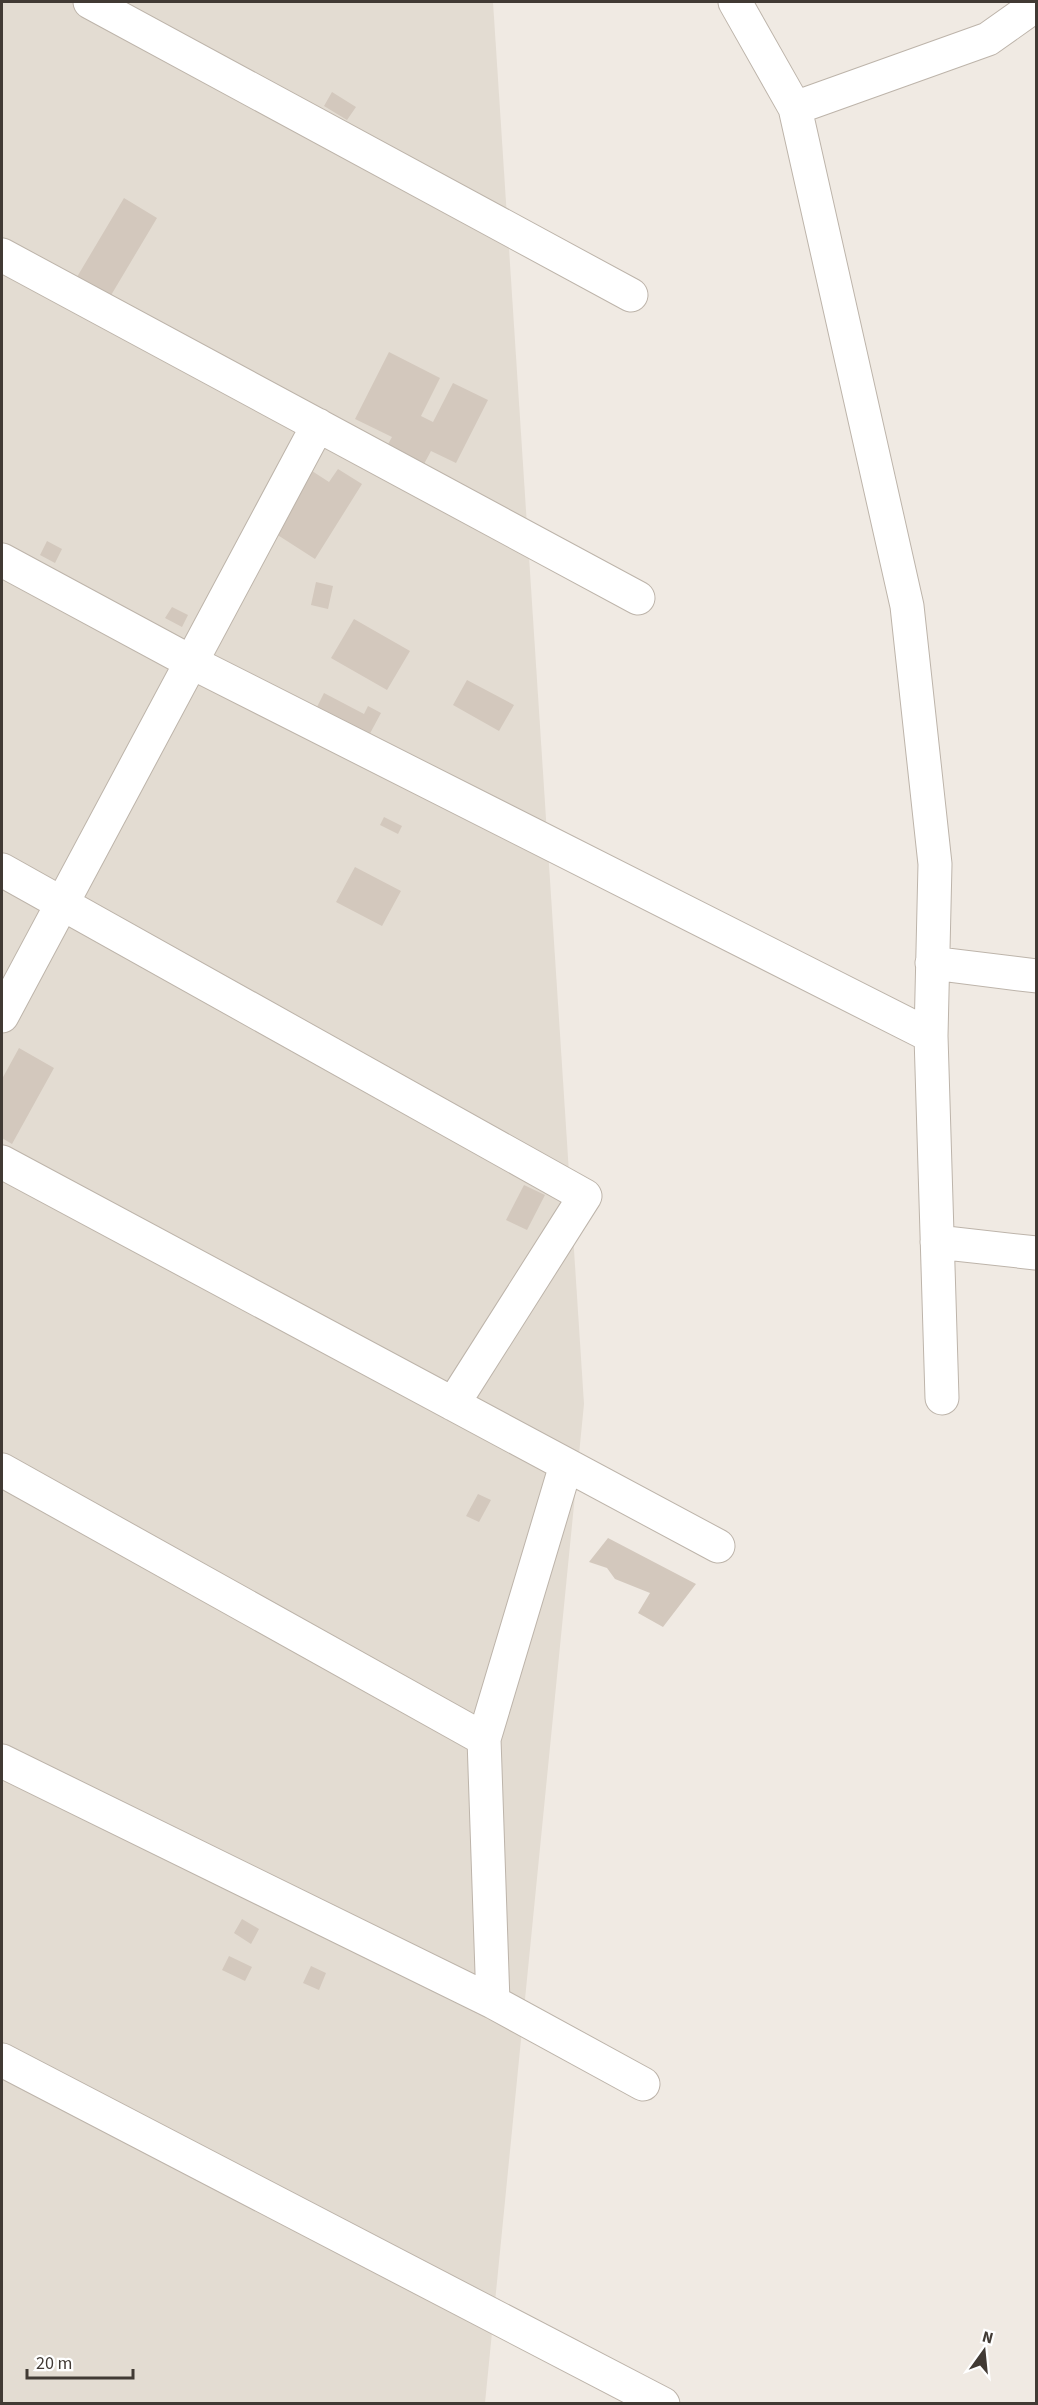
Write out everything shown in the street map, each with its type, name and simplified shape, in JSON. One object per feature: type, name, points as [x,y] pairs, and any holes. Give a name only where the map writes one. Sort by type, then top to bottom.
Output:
[{"type":"street","points":[[90,2],[631,295]]},
{"type":"street","points":[[735,2],[795,108],[907,606],[934,864],[930,1036],[942,1398]]},
{"type":"street","points":[[795,108],[988,39],[1036,5]]},
{"type":"street","points":[[2,255],[638,598]]},
{"type":"street","points":[[2,1016],[318,425]]},
{"type":"street","points":[[2,560],[191,662],[930,1036]]},
{"type":"street","points":[[2,870],[585,1196],[453,1404]]},
{"type":"street","points":[[932,963],[1036,976]]},
{"type":"street","points":[[2,1162],[718,1546]]},
{"type":"street","points":[[937,1242],[1036,1253]]},
{"type":"street","points":[[493,2002],[484,1739],[566,1465]]},
{"type":"street","points":[[2,1470],[484,1739]]},
{"type":"street","points":[[5,1771],[493,2002],[643,2084]]},
{"type":"street","points":[[2,2060],[663,2403]]},
{"type":"shaded area","points":[[2,2],[493,2],[584,1404],[485,2403],[2,2404]]},
{"type":"building","points":[[332,92],[356,107],[347,120],[324,106]]},
{"type":"building","points":[[124,198],[157,218],[107,302],[74,282]]},
{"type":"building","points":[[389,352],[440,378],[421,416],[433,422],[453,383],[488,400],[456,463],[431,451],[424,464],[387,446],[392,437],[355,419]]},
{"type":"building","points":[[338,469],[362,484],[315,559],[273,532],[312,471],[329,482]]},
{"type":"building","points":[[47,541],[62,549],[55,563],[40,555]]},
{"type":"building","points":[[316,582],[333,586],[328,609],[311,605]]},
{"type":"building","points":[[172,607],[188,615],[182,627],[165,618]]},
{"type":"building","points":[[354,619],[410,651],[387,690],[331,658]]},
{"type":"building","points":[[467,680],[514,705],[499,731],[453,705]]},
{"type":"building","points":[[324,693],[364,714],[368,706],[381,713],[367,739],[315,711]]},
{"type":"building","points":[[384,817],[402,826],[398,834],[380,825]]},
{"type":"building","points":[[355,867],[401,891],[382,926],[336,902]]},
{"type":"building","points":[[19,1048],[54,1068],[12,1144],[2,1138],[2,1079]]},
{"type":"building","points":[[524,1185],[545,1195],[527,1230],[506,1220]]},
{"type":"building","points":[[478,1494],[491,1500],[479,1522],[466,1516]]},
{"type":"building","points":[[608,1538],[696,1584],[663,1627],[638,1613],[650,1593],[615,1579],[607,1568],[589,1562]]},
{"type":"building","points":[[242,1919],[259,1929],[251,1944],[234,1933]]},
{"type":"building","points":[[229,1956],[252,1967],[245,1981],[222,1970]]},
{"type":"building","points":[[311,1966],[326,1973],[319,1990],[303,1983]]}]
